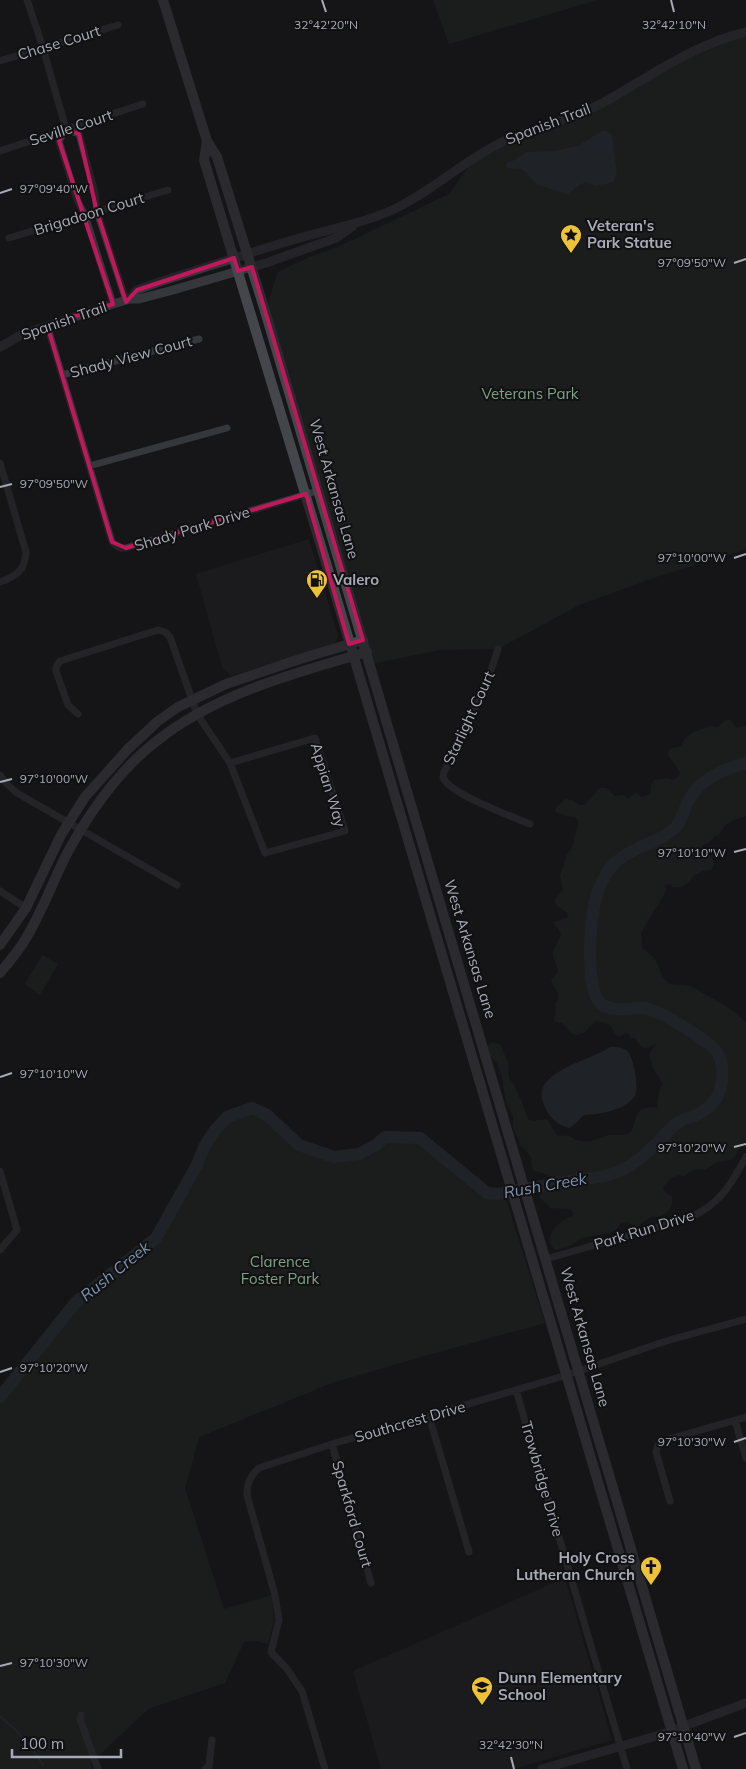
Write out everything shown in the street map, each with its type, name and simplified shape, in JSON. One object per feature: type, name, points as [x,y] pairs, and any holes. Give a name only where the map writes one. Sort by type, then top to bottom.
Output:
[{"type":"main road","name":"West Arkansas Lane","points":[[163,0],[207,140],[217,157],[252,267],[696,1769]]},
{"type":"main road","name":"West Arkansas Lane","points":[[207,140],[204,160],[306,494],[683,1769]]},
{"type":"main road","points":[[0,945],[26,908],[61,835],[85,797],[144,733],[164,716],[226,684],[363,640]]},
{"type":"main road","points":[[0,973],[23,943],[59,868],[105,793],[158,740],[197,714],[236,695],[281,678],[367,652]]},
{"type":"street","points":[[27,0],[43,48],[66,130],[59,141],[113,304]]},
{"type":"street","name":"Chase Court","points":[[0,61],[118,25]]},
{"type":"street","name":"Spanish Trail","points":[[128,299],[137,290],[334,228],[354,225],[391,211],[502,142],[586,111],[695,49],[732,35],[746,32]]},
{"type":"street","name":"Seville Court","points":[[0,151],[143,104]]},
{"type":"street","points":[[66,130],[79,134],[95,193],[97,212],[128,299]]},
{"type":"street","name":"Brigadoon Court","points":[[9,238],[168,190]]},
{"type":"street","name":"Spanish Trail","points":[[0,346],[23,334],[47,325],[128,299],[139,299],[252,267],[336,238],[354,225]]},
{"type":"street","name":"Shady Park Drive","points":[[47,325],[112,542],[121,549],[318,491]]},
{"type":"street","name":"Shady View Court","points":[[62,375],[199,339]]},
{"type":"street","points":[[89,466],[227,428]]},
{"type":"street","points":[[0,463],[26,552],[24,567],[17,574],[0,582]]},
{"type":"street","name":"Appian Way","points":[[78,714],[68,705],[56,671],[60,661],[154,630],[165,632],[170,637],[197,714],[230,763],[265,853],[345,832],[315,738],[230,763]]},
{"type":"street","name":"Starlight Court","points":[[498,649],[491,672],[444,772],[443,778],[449,785],[486,806],[530,824]]},
{"type":"street","points":[[0,775],[17,793],[177,885]]},
{"type":"street","points":[[0,891],[26,908]]},
{"type":"street","name":"Park Run Drive","points":[[546,1259],[699,1214],[720,1198],[745,1159]]},
{"type":"street","points":[[0,1171],[16,1230],[0,1250]]},
{"type":"street","name":"Southcrest Drive","points":[[325,1769],[302,1692],[287,1669],[270,1652],[279,1620],[275,1595],[247,1495],[247,1486],[250,1478],[259,1468],[332,1444],[567,1375],[666,1340],[746,1318]]},
{"type":"street","name":"Trowbridge Drive","points":[[516,1390],[627,1769]]},
{"type":"street","points":[[428,1416],[469,1552]]},
{"type":"street","points":[[670,1501],[656,1452],[658,1445],[662,1442],[746,1417]]},
{"type":"street","points":[[735,1420],[746,1458]]},
{"type":"street","name":"Sparkford Court","points":[[332,1444],[371,1583]]},
{"type":"street","points":[[542,1769],[671,1731],[746,1703]]},
{"type":"street","points":[[81,1715],[80,1719],[98,1769]]},
{"type":"street","points":[[205,1769],[209,1766],[212,1740]]},
{"type":"highlighted area","points":[[66,129],[79,134],[97,212],[126,302],[137,290],[234,258],[238,271],[252,267],[363,640],[349,644],[306,494],[126,548],[112,542],[47,325],[113,304],[59,141]]},
{"type":"shaded area","points":[[602,131],[612,135],[617,174],[613,182],[596,186],[586,182],[568,194],[537,185],[526,172],[520,169],[508,168],[506,165],[527,152],[555,151],[578,146]]},
{"type":"shaded area","points":[[309,539],[338,636],[334,644],[231,676],[223,670],[196,574]]},
{"type":"shaded area","points":[[610,1047],[624,1049],[630,1056],[636,1082],[634,1097],[618,1109],[604,1113],[584,1115],[569,1128],[557,1122],[548,1113],[544,1105],[542,1093],[545,1084],[565,1068]]},
{"type":"shaded area","name":"Dunn Elementary School","points":[[565,1578],[612,1740],[513,1769],[381,1769],[353,1671]]},
{"type":"green space","points":[[433,0],[597,0],[449,44]]},
{"type":"green space","name":"Veterans Park","points":[[746,35],[746,549],[656,577],[579,605],[498,649],[439,650],[371,664],[265,311],[278,272],[305,259],[340,246],[449,194],[475,158],[633,85],[704,45]]},
{"type":"green space","points":[[726,720],[730,720],[737,728],[746,726],[746,816],[730,822],[719,835],[701,846],[712,858],[714,864],[711,870],[703,871],[693,876],[687,884],[678,887],[672,887],[670,884],[665,885],[666,891],[641,933],[642,947],[656,960],[663,978],[670,984],[690,986],[726,1006],[746,1022],[746,1139],[730,1160],[718,1162],[706,1169],[694,1170],[684,1176],[679,1175],[670,1178],[663,1188],[672,1197],[672,1203],[668,1211],[663,1215],[651,1217],[637,1226],[627,1222],[621,1223],[616,1230],[609,1233],[582,1238],[568,1247],[556,1250],[550,1240],[551,1235],[558,1225],[573,1216],[573,1213],[570,1209],[551,1208],[540,1198],[541,1190],[549,1180],[548,1175],[533,1170],[528,1152],[520,1145],[513,1128],[513,1116],[506,1103],[502,1078],[497,1063],[490,1056],[488,1045],[492,1042],[500,1044],[508,1062],[509,1078],[514,1085],[529,1120],[546,1119],[559,1136],[568,1136],[585,1142],[611,1135],[627,1134],[631,1131],[638,1113],[648,1108],[657,1108],[660,1088],[663,1084],[653,1068],[649,1054],[657,1043],[646,1048],[642,1047],[635,1038],[630,1038],[630,1035],[625,1033],[618,1037],[610,1025],[595,1021],[585,1032],[577,1035],[572,1034],[562,1023],[554,1021],[555,1004],[559,998],[558,992],[551,980],[558,970],[553,952],[561,934],[554,925],[554,922],[569,917],[566,912],[556,905],[555,899],[563,890],[560,875],[566,856],[572,848],[579,822],[576,817],[556,812],[555,810],[566,799],[572,800],[579,805],[585,805],[600,788],[606,788],[615,796],[624,795],[627,799],[636,793],[642,797],[650,794],[651,785],[654,780],[667,778],[674,780],[681,773],[668,755],[669,749],[682,746],[686,738],[692,733],[709,726],[718,727]]},
{"type":"green space","points":[[42,955],[58,964],[40,995],[25,984]]},
{"type":"green space","name":"Clarence Foster Park","points":[[252,1108],[267,1115],[299,1145],[334,1157],[359,1154],[376,1145],[385,1137],[420,1138],[487,1193],[504,1193],[545,1323],[332,1383],[199,1437],[185,1488],[224,1609],[272,1595],[274,1621],[268,1644],[257,1641],[244,1642],[225,1683],[148,1709],[91,1763],[92,1769],[0,1769],[0,1397],[76,1302],[156,1238],[215,1129],[227,1117]]},
{"type":"waterway","name":"Rush Creek","points":[[0,1397],[76,1302],[156,1238],[197,1165],[204,1147],[215,1130],[227,1117],[252,1108],[267,1115],[299,1145],[334,1157],[359,1154],[376,1145],[385,1137],[420,1138],[487,1193],[498,1194],[600,1177],[618,1172],[639,1159],[675,1124],[706,1110],[714,1102],[719,1092],[722,1080],[720,1057],[703,1040],[661,1014],[645,1008],[622,1009],[606,1007],[601,1004],[592,983],[590,968],[592,918],[599,890],[605,876],[613,865],[630,852],[661,838],[675,828],[690,798],[700,785],[722,771],[746,763]]},
{"type":"waterway","points":[[0,1716],[24,1739],[43,1765]]},
{"type":"place","name":"Veteran's Park Statue","points":[[571,254]]},
{"type":"place","name":"Valero","points":[[317,599]]},
{"type":"place","name":"Holy Cross Lutheran Church","points":[[651,1586]]},
{"type":"place","name":"Dunn Elementary School","points":[[482,1706]]}]
